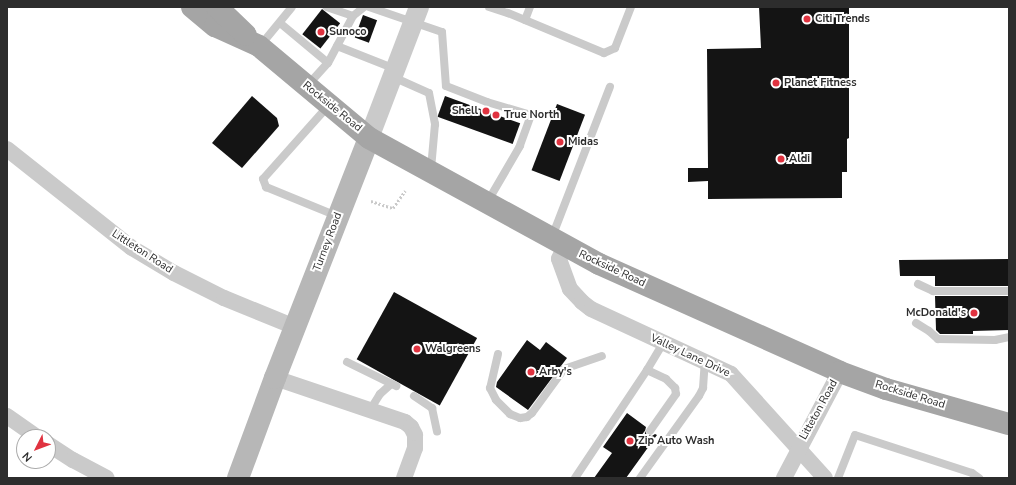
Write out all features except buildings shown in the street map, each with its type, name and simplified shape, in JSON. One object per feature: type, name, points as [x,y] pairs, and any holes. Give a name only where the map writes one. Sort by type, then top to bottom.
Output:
[{"type":"main road","name":"Rockside Road","points":[[192,7],[215,26],[256,44]]},
{"type":"main road","name":"Rockside Road","points":[[217,7],[256,44],[369,138],[558,243],[599,264],[840,372],[886,389],[1009,424]]},
{"type":"main road","name":"Turney Road","points":[[238,478],[275,378],[369,138]]},
{"type":"street","name":"Turney Road","points":[[369,138],[416,15]]},
{"type":"street","name":"Littleton Road","points":[[7,149],[132,248],[180,276],[224,298],[295,327]]},
{"type":"street","name":"Valley Lane Drive","points":[[558,243],[559,259],[570,289],[575,296],[591,309],[663,342],[735,378],[825,478]]},
{"type":"street","name":"Litteton Road","points":[[799,448],[840,372]]},
{"type":"street","points":[[275,378],[405,422],[411,427],[415,435],[415,448],[404,478]]},
{"type":"street","points":[[7,416],[26,429]]},
{"type":"street","points":[[784,478],[799,448]]},
{"type":"street","points":[[56,449],[72,460],[107,478]]},
{"type":"lane","points":[[256,44],[280,23],[292,7]]},
{"type":"lane","points":[[327,7],[353,16]]},
{"type":"lane","points":[[307,87],[328,63],[353,16],[364,7]]},
{"type":"lane","points":[[369,7],[416,15],[442,32],[446,86],[487,102],[531,115],[520,146],[487,204]]},
{"type":"lane","points":[[489,7],[525,20],[604,53],[615,48],[631,7]]},
{"type":"lane","points":[[525,20],[530,7]]},
{"type":"lane","points":[[280,23],[328,63]]},
{"type":"lane","points":[[337,46],[394,73],[429,94],[435,124],[431,172]]},
{"type":"lane","points":[[558,243],[610,87]]},
{"type":"lane","points":[[329,105],[263,179],[266,187],[338,216]]},
{"type":"lane","points":[[918,284],[932,291],[1009,291]]},
{"type":"lane","points":[[916,323],[938,339],[1000,339],[1009,337]]},
{"type":"lane","points":[[1000,339],[1009,341]]},
{"type":"lane","points":[[575,478],[647,370],[663,342]]},
{"type":"lane","points":[[498,354],[490,388],[496,400],[510,414],[520,418],[527,416],[532,412],[564,369],[602,356]]},
{"type":"lane","points":[[347,362],[394,385],[380,394],[370,410]]},
{"type":"lane","points":[[640,478],[699,396],[703,388],[704,362]]},
{"type":"lane","points":[[647,370],[666,379],[676,388],[676,394],[650,430]]},
{"type":"lane","points":[[414,396],[432,408],[437,431]]},
{"type":"lane","points":[[838,478],[855,435],[972,473],[979,478]]},
{"type":"path","points":[[372,200],[393,208],[405,191]]},
{"type":"place","name":"Citi Trends","points":[[807,19]]},
{"type":"place","name":"Sunoco","points":[[321,32]]},
{"type":"place","name":"Planet Fitness","points":[[776,83]]},
{"type":"place","name":"Shell","points":[[486,111]]},
{"type":"place","name":"True North","points":[[496,115]]},
{"type":"place","name":"Midas","points":[[560,142]]},
{"type":"place","name":"Aldi","points":[[781,159]]},
{"type":"place","name":"McDonald's","points":[[974,313]]},
{"type":"place","name":"Walgreens","points":[[417,349]]},
{"type":"place","name":"Arby's","points":[[531,372]]},
{"type":"place","name":"Zip Auto Wash","points":[[630,441]]}]
